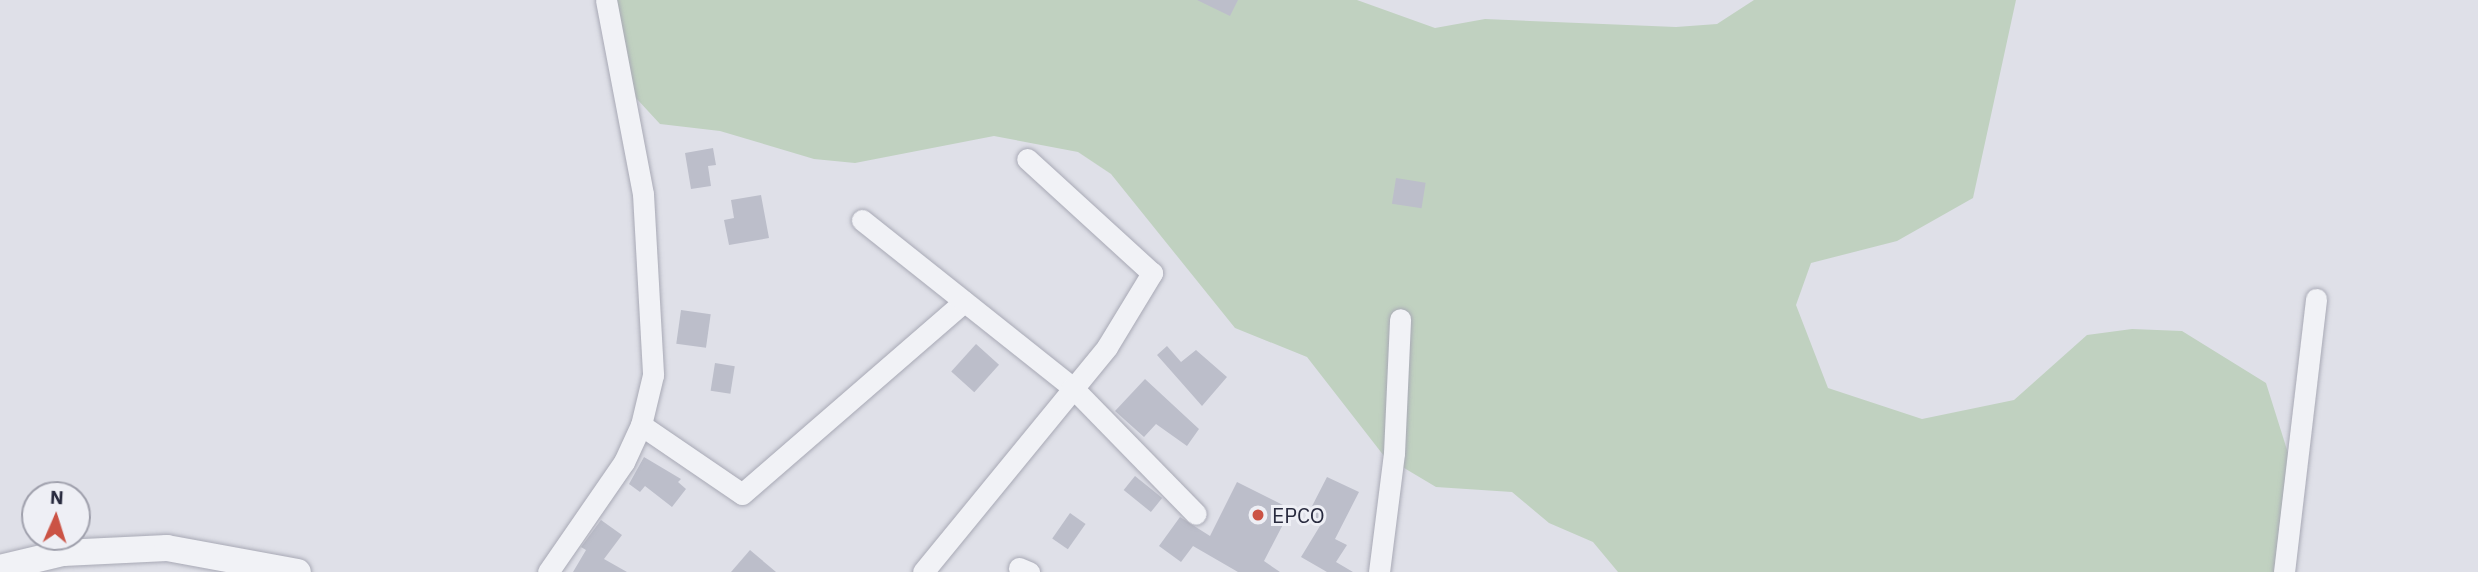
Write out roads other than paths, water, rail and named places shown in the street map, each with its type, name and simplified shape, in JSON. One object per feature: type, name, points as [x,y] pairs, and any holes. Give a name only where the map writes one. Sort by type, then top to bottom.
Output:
[{"type":"street","points":[[548,572],[624,461],[641,425],[653,375],[643,194],[606,0]]},
{"type":"street","points":[[923,572],[1107,347],[1152,273],[1027,159]]},
{"type":"street","points":[[862,220],[1072,387],[1196,514]]},
{"type":"street","points":[[2284,572],[2316,299]]},
{"type":"street","points":[[641,425],[742,495],[964,302]]},
{"type":"street","points":[[1379,572],[1394,453],[1400,319]]},
{"type":"street","points":[[0,568],[63,553],[167,548],[298,572]]},
{"type":"place","name":"EPCO","points":[[1258,515]]}]
